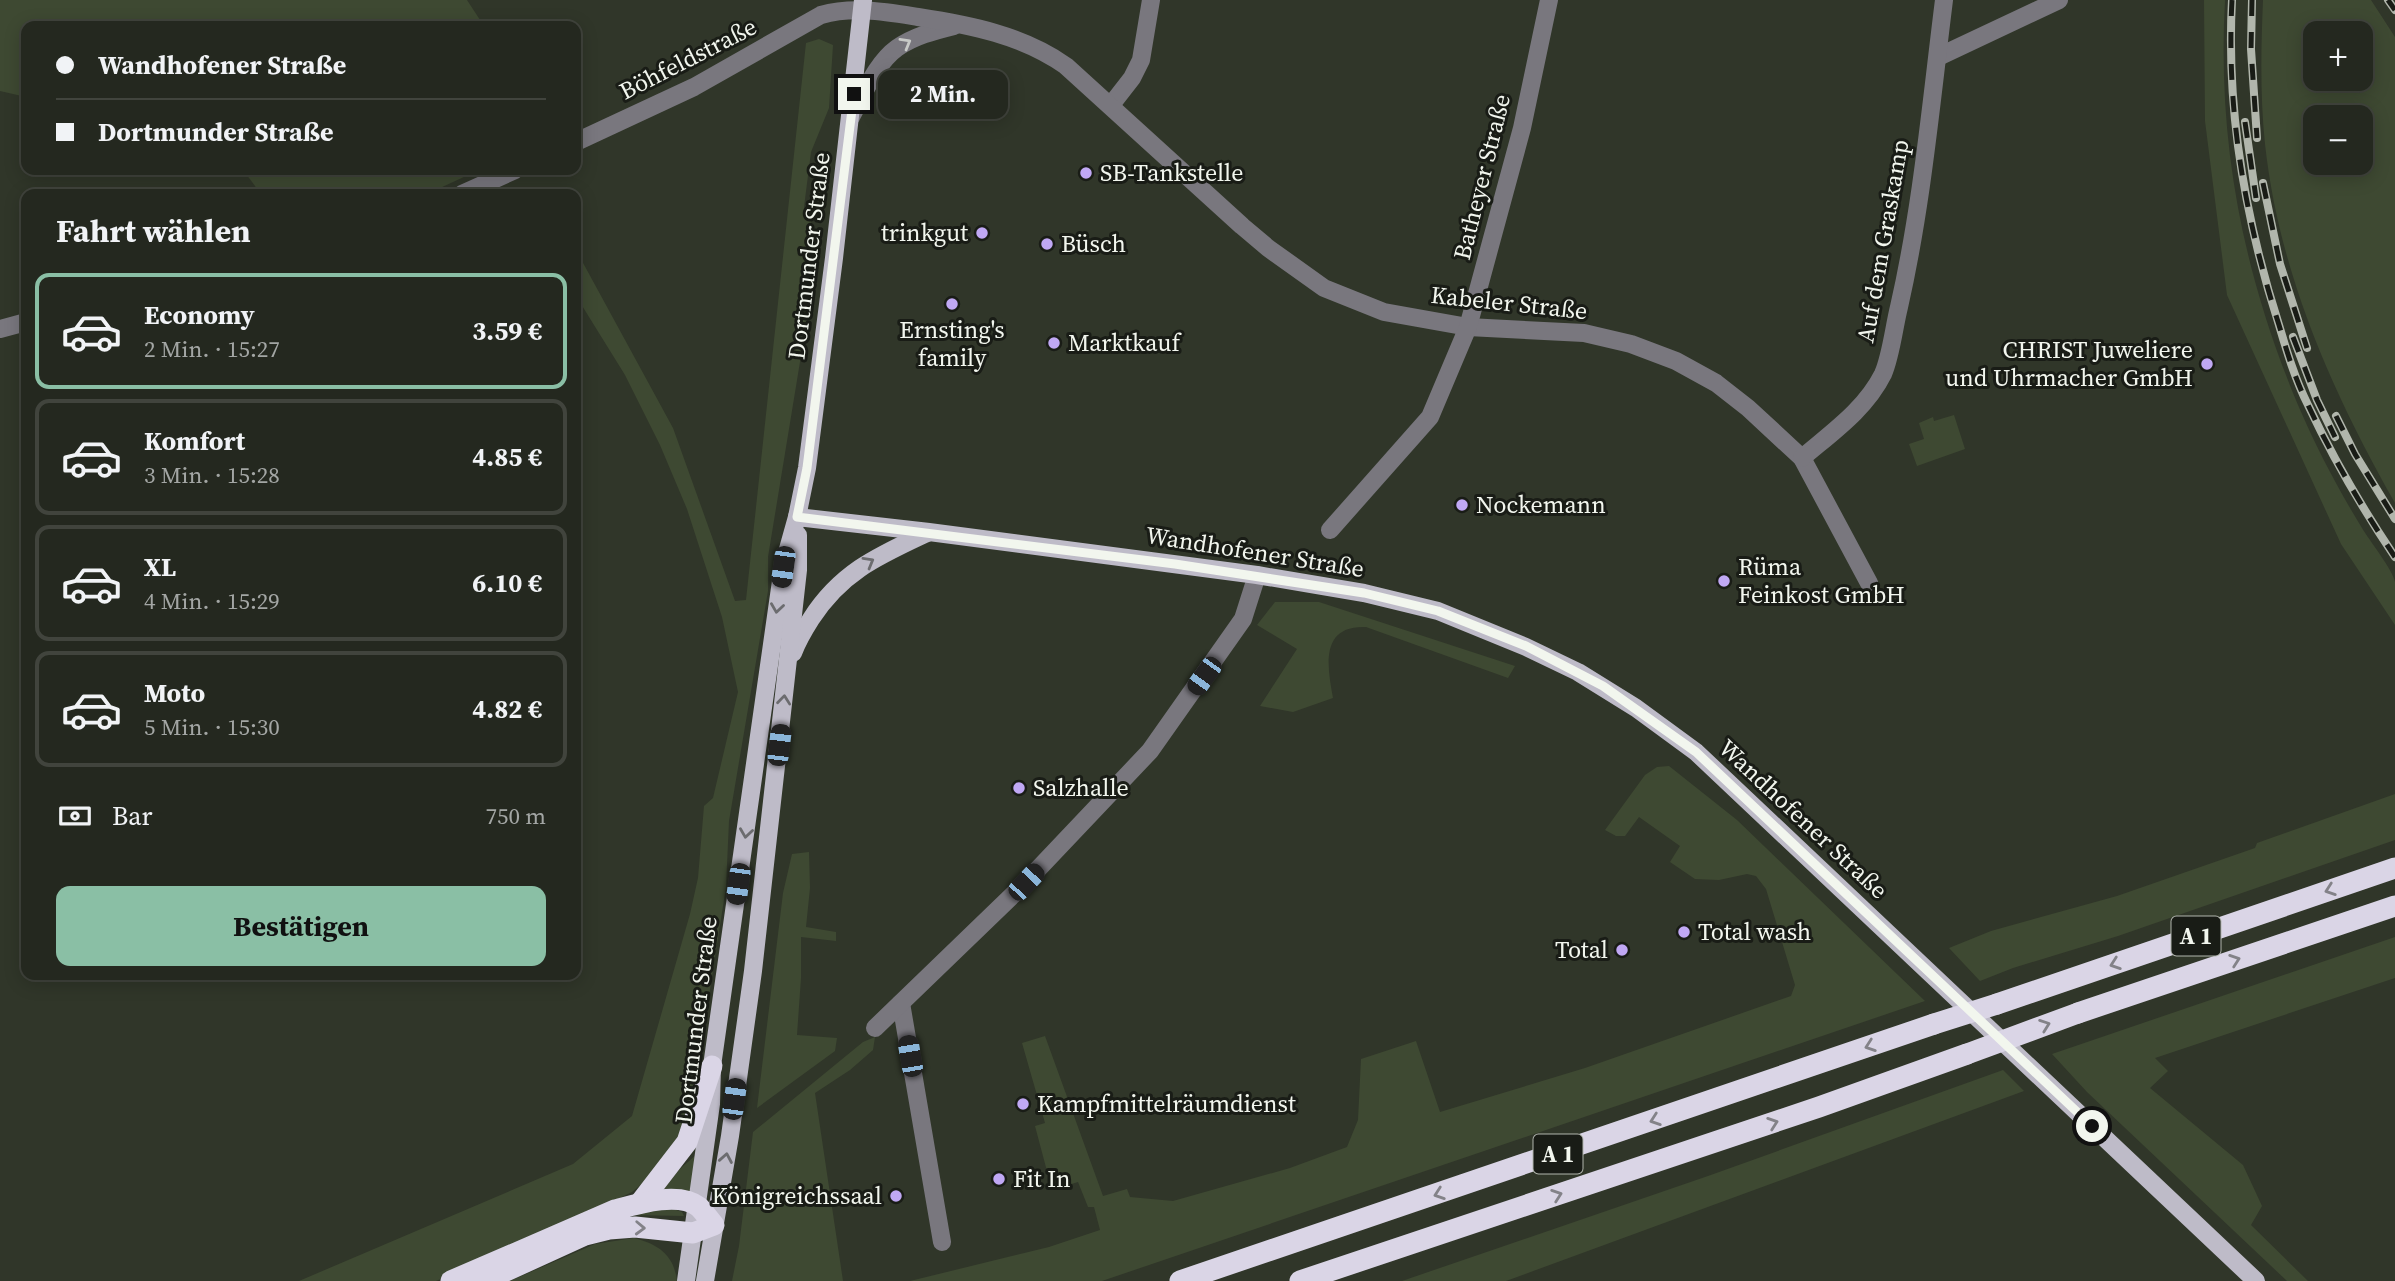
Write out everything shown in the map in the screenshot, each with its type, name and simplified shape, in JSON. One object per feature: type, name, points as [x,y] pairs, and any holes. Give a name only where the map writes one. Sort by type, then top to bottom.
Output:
[{"type":"highway","name":"A 1","points":[[1180,1281],[2395,868]]},
{"type":"highway","name":"A 1","points":[[1300,1281],[1819,1107],[2078,1013],[2395,906]]},
{"type":"highway","points":[[640,1203],[687,1142],[712,1066]]},
{"type":"highway","points":[[451,1281],[615,1210],[640,1203],[681,1201],[697,1206],[714,1225],[693,1233],[635,1227],[609,1229],[585,1236],[484,1281]]},
{"type":"highway","points":[[1333,1281],[1493,1217]]},
{"type":"main road","name":"Dortmunder Straße","points":[[687,1281],[711,1104],[712,1066],[783,567],[807,468],[863,5]]},
{"type":"main road","name":"Dortmunder Straße","points":[[705,1281],[730,1136],[753,971],[798,570],[797,517]]},
{"type":"main road","name":"Wandhofener Straße","points":[[797,517],[1257,575],[1364,593],[1438,611],[1526,646],[1578,672],[1657,723],[1696,752],[2256,1281]]},
{"type":"main road","points":[[787,673],[797,641],[825,598],[840,583],[864,564],[929,532]]},
{"type":"street","points":[[1111,105],[1132,78],[1141,60],[1151,0]]},
{"type":"street","name":"Batheyer Straße","points":[[1330,530],[1430,418],[1468,327],[1522,128],[1549,0]]},
{"type":"street","name":"Auf dem Graskamp","points":[[1802,458],[1848,420],[1868,398],[1884,372],[1911,254],[1944,0]]},
{"type":"street","points":[[1938,57],[2059,0]]},
{"type":"street","name":"Kabeler Straße","points":[[863,5],[1000,33],[1036,47],[1066,66],[1251,233],[1324,288],[1384,312],[1468,327],[1584,333],[1631,344],[1676,361],[1716,383],[1748,408],[1802,458],[1869,583]]},
{"type":"street","name":"Böhfeldstraße","points":[[581,140],[694,87],[821,15],[863,5]]},
{"type":"street","name":"Kabeler Straße","points":[[851,117],[876,73],[897,48],[919,36],[960,24]]},
{"type":"street","points":[[473,189],[504,175]]},
{"type":"street","points":[[0,329],[21,323]]},
{"type":"street","points":[[876,1028],[1021,887],[1150,751],[1243,619],[1257,575]]},
{"type":"street","points":[[901,1003],[942,1242]]},
{"type":"green space","points":[[0,0],[467,0],[481,21],[21,21],[21,96],[0,91]]},
{"type":"green space","points":[[2204,0],[2225,0],[2225,105],[2230,156],[2238,207],[2262,306],[2312,436],[2344,498],[2393,577],[2395,625],[2341,544],[2227,295],[2205,121]]},
{"type":"green space","points":[[2263,0],[2371,0],[2395,37],[2395,503],[2330,375],[2296,285],[2282,239],[2265,144],[2261,54]]},
{"type":"green space","points":[[819,39],[833,45],[829,108],[811,152],[804,207],[812,215],[810,231],[814,259],[809,307],[768,557],[768,591],[729,821],[726,887],[696,1079],[680,1138],[644,1182],[632,1192],[546,1234],[436,1281],[299,1281],[573,1164],[632,1116],[690,914],[698,878],[704,806],[713,798],[738,692],[722,617],[687,509],[660,445],[625,375],[581,304],[581,259],[673,428],[735,601],[746,600],[806,43]]},
{"type":"green space","points":[[247,175],[468,175],[438,189],[257,189]]},
{"type":"green space","points":[[1954,415],[1965,449],[1917,466],[1909,444],[1924,439],[1919,423],[1933,417],[1934,421]]},
{"type":"green space","points":[[1275,602],[1319,602],[1515,666],[1508,678],[1366,627],[1351,628],[1334,640],[1330,650],[1329,673],[1333,698],[1293,712],[1260,706],[1297,649],[1257,625]]},
{"type":"green space","points":[[1669,766],[1737,820],[1925,1001],[1102,1281],[910,1281],[1049,1247],[1100,1230],[1094,1207],[1088,1207],[1078,1182],[1052,1190],[1035,1126],[1045,1123],[1022,1043],[1045,1036],[1103,1196],[1127,1189],[1130,1197],[1173,1201],[1290,1168],[1347,1147],[1358,1120],[1361,1059],[1416,1041],[1440,1112],[1585,1068],[1791,996],[1795,985],[1766,889],[1756,876],[1747,874],[1719,880],[1695,879],[1670,862],[1680,846],[1639,817],[1625,836],[1616,836],[1605,830],[1645,775],[1657,767]]},
{"type":"green space","points":[[2395,794],[2395,840],[2118,936],[2013,968],[1980,981],[1949,948],[1991,931],[2117,896],[2255,848],[2257,843]]},
{"type":"green space","points":[[809,852],[810,888],[806,927],[836,932],[836,941],[801,937],[797,1035],[837,1038],[835,1051],[757,1108],[783,893],[792,854]]},
{"type":"green space","points":[[2395,937],[2395,978],[2155,1058],[2168,1071],[2150,1088],[2243,1165],[2262,1206],[2251,1225],[2308,1281],[2287,1281],[2087,1092],[2052,1054]]},
{"type":"green space","points":[[875,1037],[873,1050],[850,1070],[815,1093],[843,1281],[732,1281],[753,1132],[863,1042]]},
{"type":"green space","points":[[2003,1070],[2024,1091],[1506,1281],[1402,1281],[1708,1176]]},
{"type":"green space","points":[[696,1155],[690,1194],[660,1190],[667,1180]]},
{"type":"green space","points":[[670,1208],[682,1212],[684,1216],[630,1215]]},
{"type":"green space","points":[[634,1238],[663,1252],[672,1264],[677,1281],[510,1281],[595,1244]]},
{"type":"railway","points":[[2232,0],[2235,124],[2248,205],[2267,285],[2303,395],[2349,482],[2395,557]]},
{"type":"railway","points":[[2252,0],[2251,49],[2257,138]]},
{"type":"railway","points":[[2388,0],[2395,10]]},
{"type":"railway","points":[[2245,122],[2256,198]]},
{"type":"railway","points":[[2263,183],[2280,264],[2307,348]]},
{"type":"railway","points":[[2293,337],[2317,400],[2335,437]]},
{"type":"railway","points":[[2336,416],[2355,454],[2395,519]]},
{"type":"place","name":"SB-Tankstelle","points":[[1086,173]]},
{"type":"place","name":"trinkgut","points":[[982,233]]},
{"type":"place","name":"Büsch","points":[[1047,244]]},
{"type":"place","name":"Ernsting's family","points":[[952,304]]},
{"type":"place","name":"Marktkauf","points":[[1054,343]]},
{"type":"place","name":"CHRIST Juweliere und Uhrmacher GmbH","points":[[2207,364]]},
{"type":"place","name":"Nockemann","points":[[1462,505]]},
{"type":"place","name":"Rüma Feinkost GmbH","points":[[1724,581]]},
{"type":"place","name":"Salzhalle","points":[[1019,788]]},
{"type":"place","name":"Total wash","points":[[1684,932]]},
{"type":"place","name":"Total","points":[[1622,950]]},
{"type":"place","name":"Kampfmittelräumdienst","points":[[1023,1104]]},
{"type":"place","name":"Fit In","points":[[999,1179]]},
{"type":"place","name":"Königreichssaal","points":[[896,1196]]},
{"type":"route","points":[[854,94],[807,468],[797,517],[1175,564],[1364,593],[1438,611],[1526,646],[1603,686],[1696,752],[2092,1126]]}]
